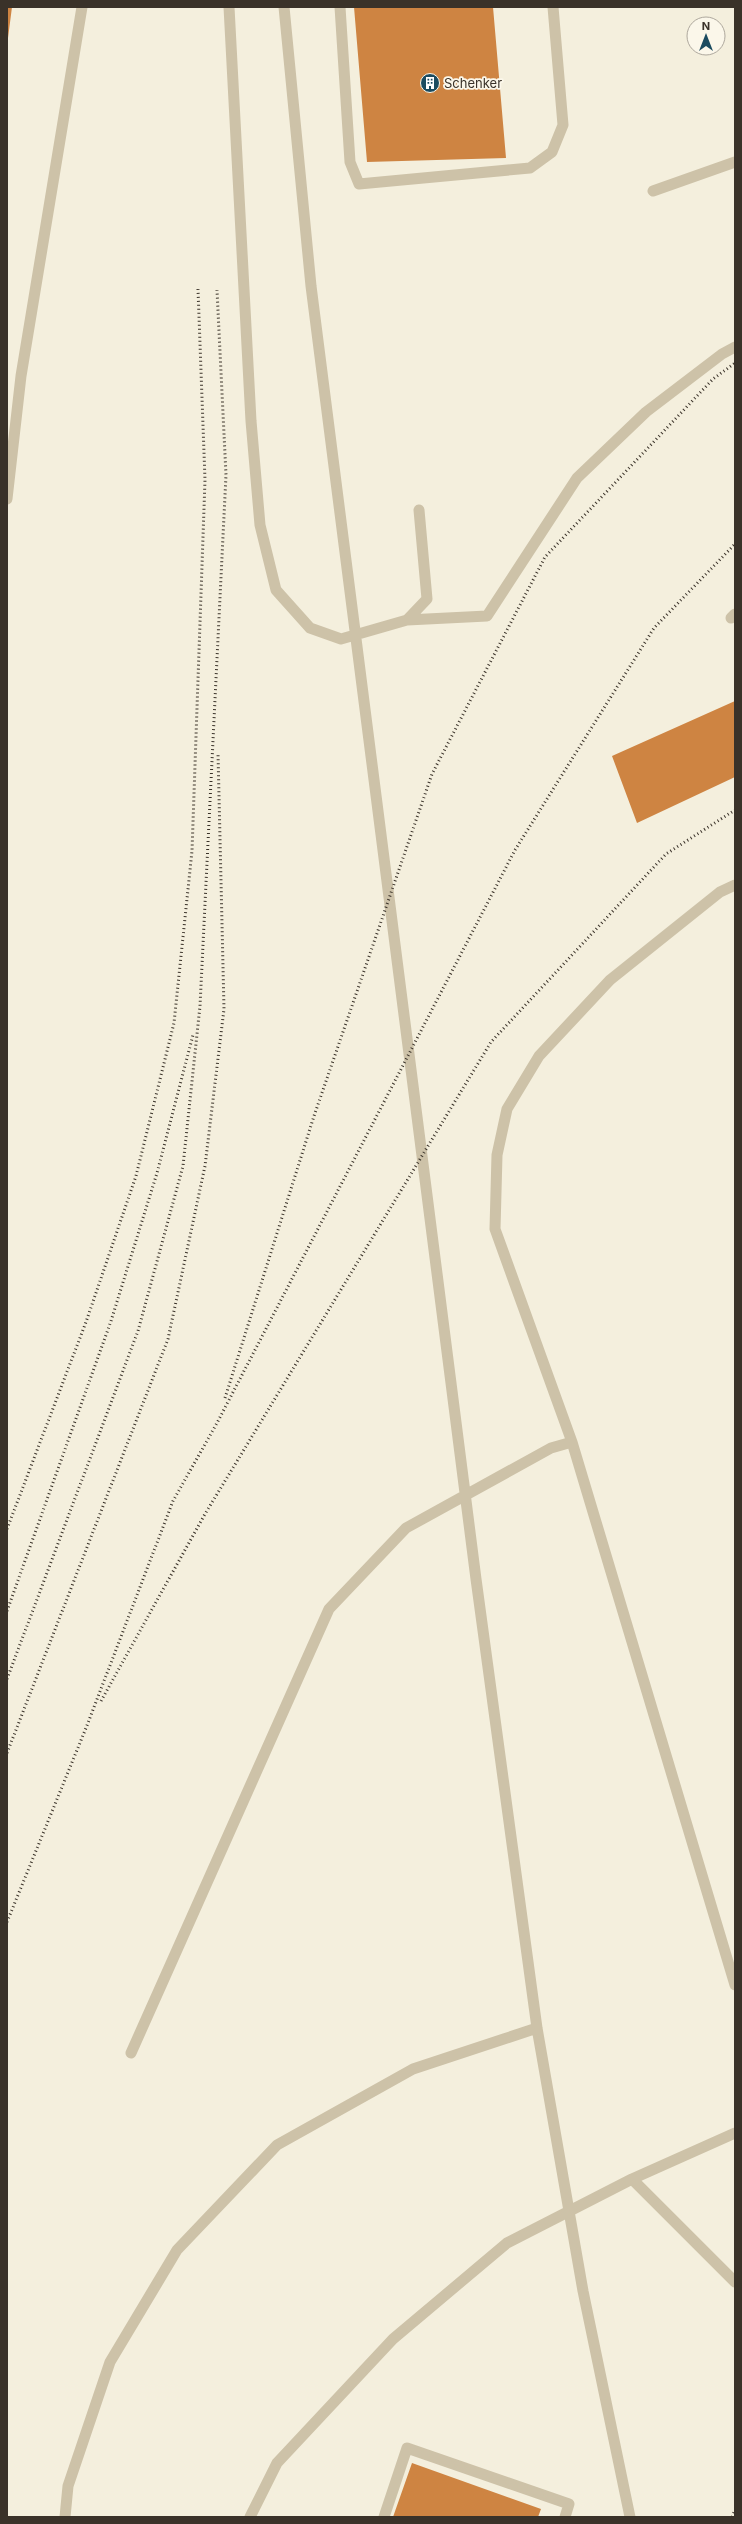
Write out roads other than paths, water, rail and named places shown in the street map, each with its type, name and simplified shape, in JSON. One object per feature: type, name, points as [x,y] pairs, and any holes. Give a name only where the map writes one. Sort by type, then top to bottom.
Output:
[{"type":"lane","points":[[7,500],[21,376],[82,7]]},
{"type":"lane","points":[[229,7],[251,420],[260,525],[276,590],[310,628],[341,640],[407,620],[487,616],[576,478],[646,412],[722,354],[735,347]]},
{"type":"lane","points":[[284,7],[311,286],[476,1579],[537,2028],[582,2291],[630,2517]]},
{"type":"lane","points":[[340,7],[350,162],[359,184],[530,168],[552,152],[563,125],[553,7]]},
{"type":"lane","points":[[653,191],[735,162]]},
{"type":"lane","points":[[407,620],[427,600],[419,510]]},
{"type":"lane","points":[[735,885],[720,892],[610,980],[539,1056],[507,1109],[497,1155],[495,1229],[572,1442],[735,1985]]},
{"type":"lane","points":[[131,2053],[329,1610],[406,1528],[551,1448],[572,1442]]},
{"type":"lane","points":[[65,2517],[68,2486],[110,2362],[177,2250],[277,2145],[413,2069],[537,2028]]},
{"type":"lane","points":[[250,2517],[277,2463],[393,2338],[507,2243],[632,2179],[735,2133]]},
{"type":"lane","points":[[632,2179],[735,2282]]},
{"type":"lane","points":[[384,2517],[407,2448],[569,2504],[564,2517]]},
{"type":"railway","points":[[7,1529],[86,1322],[136,1176],[174,1023],[192,851],[205,480],[198,289]]},
{"type":"railway","points":[[7,1679],[138,1331],[183,1166],[200,1006],[226,475],[217,290]]},
{"type":"railway","points":[[225,1398],[314,1116],[432,774],[545,557],[713,379],[735,363]]},
{"type":"railway","points":[[7,1922],[86,1728],[173,1501],[217,1423],[515,850],[654,628],[735,544]]},
{"type":"railway","points":[[7,1753],[168,1339],[205,1166],[224,1009],[218,753]]},
{"type":"railway","points":[[101,1701],[205,1514],[491,1042],[666,854],[735,810]]},
{"type":"railway","points":[[7,1611],[111,1321],[157,1173],[193,1035]]},
{"type":"railway","points":[[732,2517],[735,2510]]},
{"type":"place","name":"Schenker","points":[[430,83]]}]
